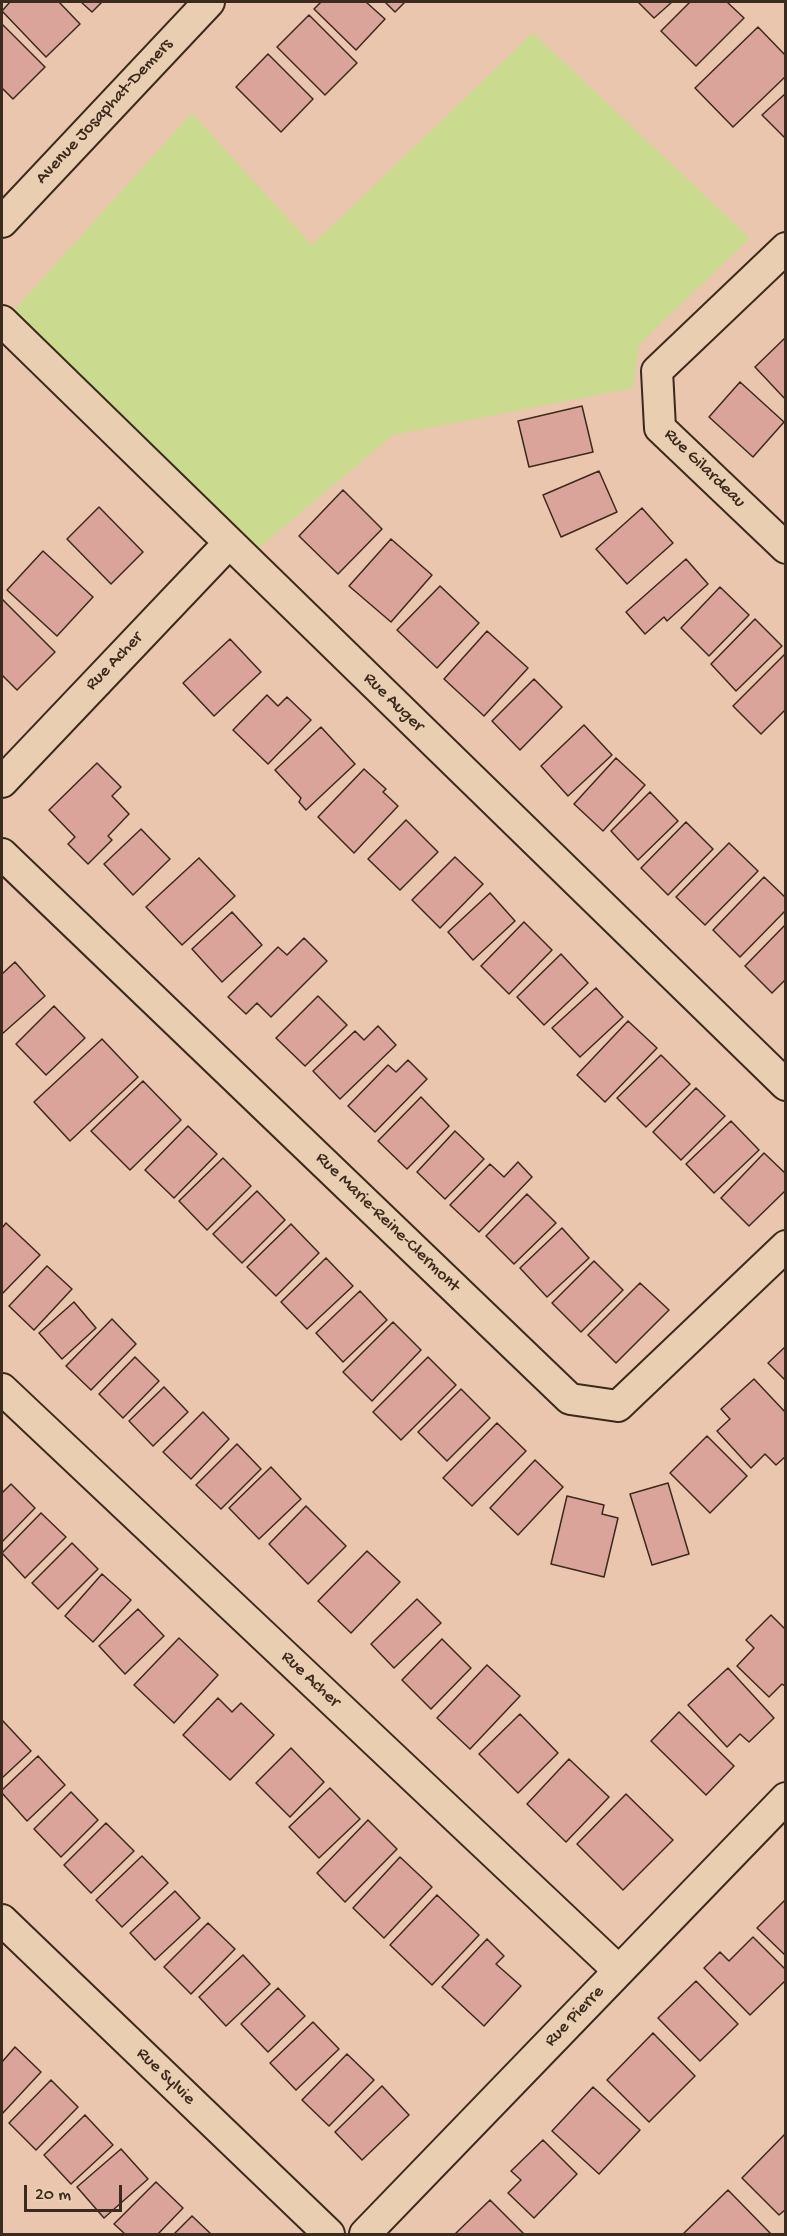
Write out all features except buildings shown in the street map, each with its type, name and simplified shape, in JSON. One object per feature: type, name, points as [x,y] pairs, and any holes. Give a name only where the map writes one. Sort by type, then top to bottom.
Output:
[{"type":"street","name":"Avenue Josaphat-Demers","points":[[2,222],[209,2]]},
{"type":"street","name":"Rue Gilardeau","points":[[786,248],[657,371],[660,428],[786,548]]},
{"type":"street","name":"Rue Auger","points":[[2,321],[786,1085]]},
{"type":"street","name":"Rue Acher","points":[[2,782],[229,543]]},
{"type":"street","name":"Rue Marie-Reine-Clermont","points":[[2,854],[570,1399],[618,1406],[786,1246]]},
{"type":"street","name":"Rue Acher","points":[[2,1389],[619,1971]]},
{"type":"street","name":"Rue Pierre","points":[[365,2235],[786,1798]]},
{"type":"street","name":"Rue Sylvie","points":[[2,1920],[329,2235]]},
{"type":"green space","points":[[533,33],[750,238],[639,345],[633,388],[393,435],[259,548],[22,330],[14,310],[192,113],[312,245]]}]
